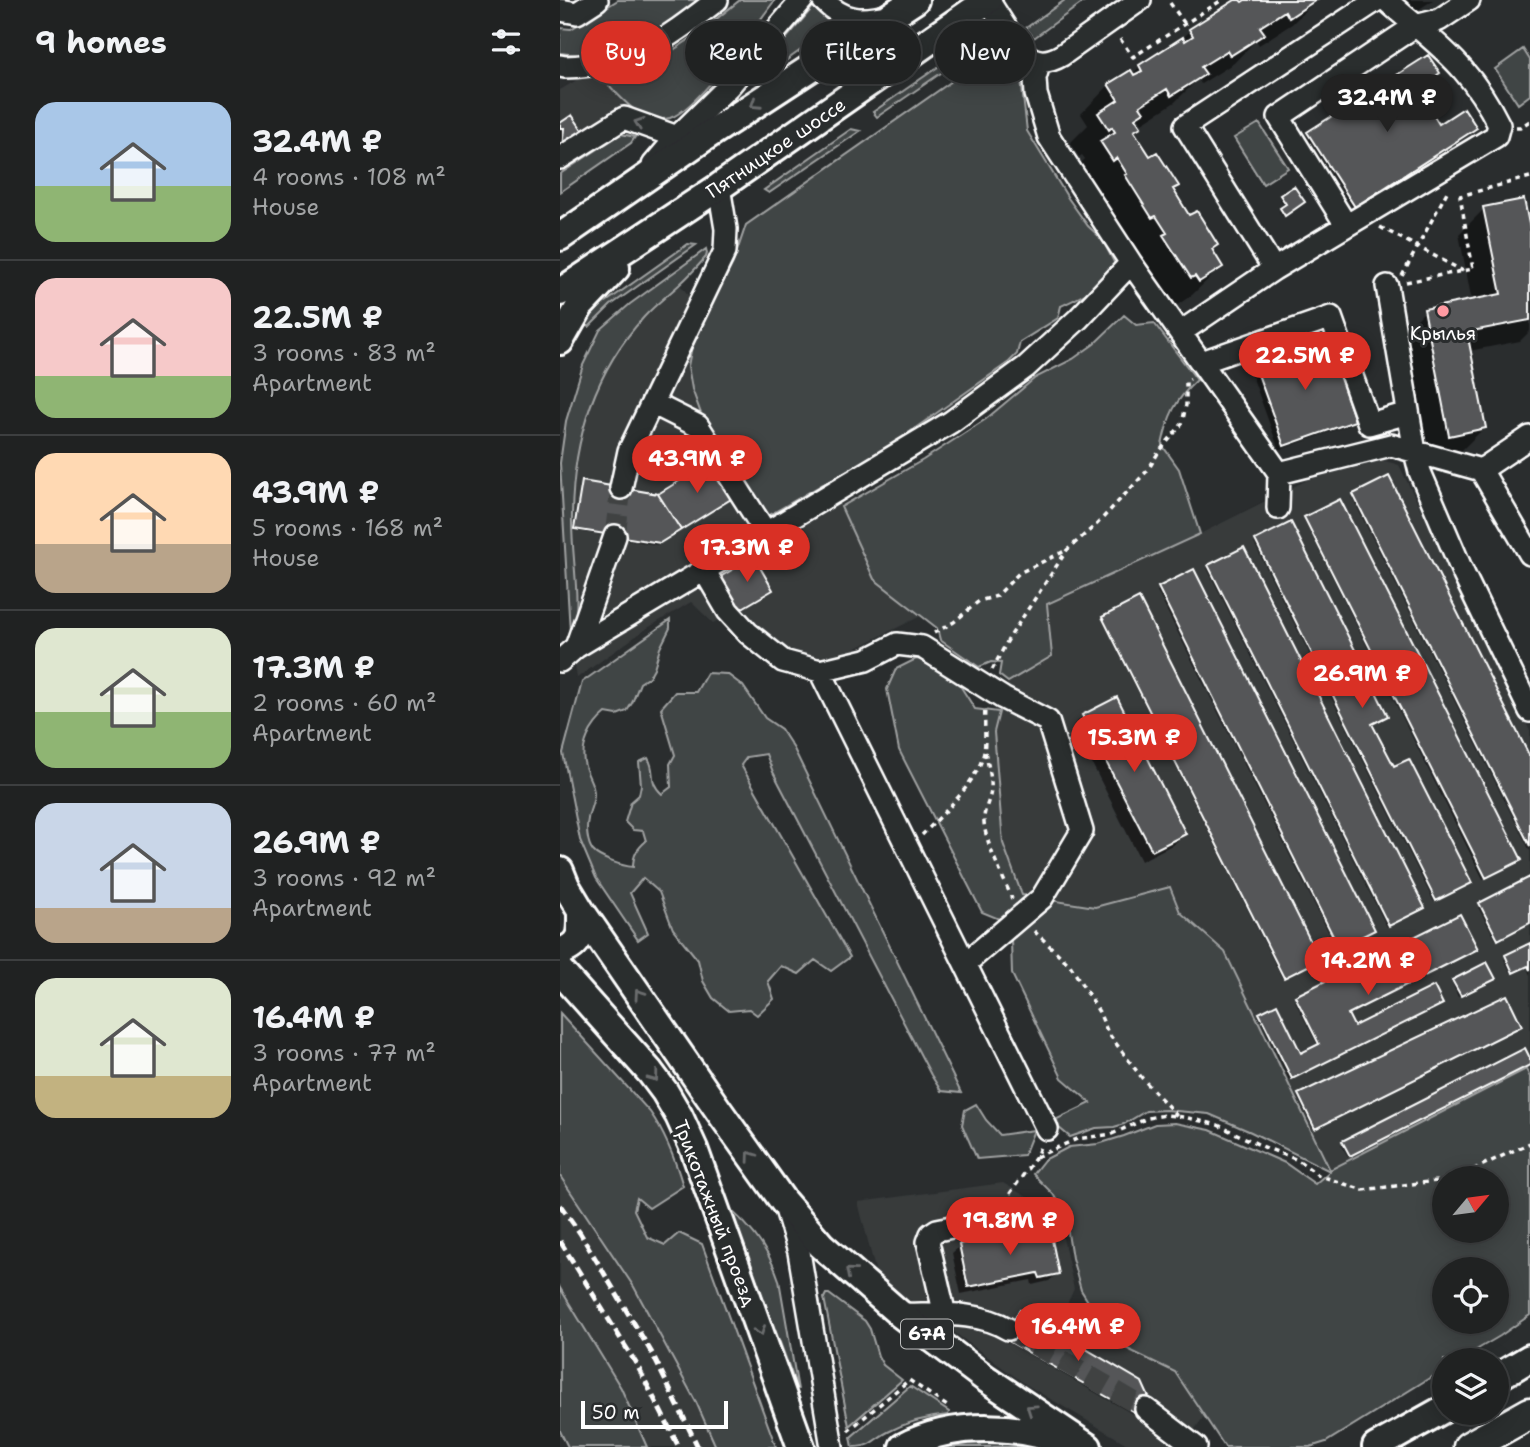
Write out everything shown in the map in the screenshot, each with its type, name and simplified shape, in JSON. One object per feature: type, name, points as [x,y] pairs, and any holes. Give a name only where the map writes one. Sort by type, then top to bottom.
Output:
[{"type":"highway","points":[[1469,1447],[1530,1413]]},
{"type":"main road","name":"Пятницкое шоссе","points":[[560,292],[719,187],[988,0]]},
{"type":"main road","points":[[560,237],[705,137],[906,7]]},
{"type":"main road","points":[[560,341],[580,306],[657,228]]},
{"type":"main road","points":[[560,871],[581,911],[719,1111]]},
{"type":"main road","points":[[560,952],[570,948],[579,939],[581,911]]},
{"type":"main road","points":[[560,970],[619,1017],[719,1111]]},
{"type":"main road","name":"Трикотажный проезд","points":[[560,970],[650,1072],[679,1116],[694,1149],[801,1447]]},
{"type":"main road","name":"67A","points":[[719,1111],[783,1201],[821,1245],[900,1314],[985,1378],[1088,1447]]},
{"type":"main road","points":[[1509,1370],[1530,1358]]},
{"type":"main road","points":[[1376,1447],[1432,1416]]},
{"type":"main road","points":[[903,1447],[929,1436],[979,1427],[1023,1432],[1062,1441],[1074,1447]]},
{"type":"street","points":[[560,10],[577,13],[597,0]]},
{"type":"street","points":[[560,66],[565,68],[597,65],[649,48],[717,0]]},
{"type":"street","points":[[640,181],[677,138],[729,86],[790,8],[802,0]]},
{"type":"street","points":[[823,0],[839,14],[854,19],[872,19],[906,7]]},
{"type":"street","points":[[988,0],[1022,51],[1030,58],[1040,61],[1056,59],[1131,3]]},
{"type":"street","points":[[1274,269],[1185,126],[1377,0]]},
{"type":"street","points":[[1181,332],[1274,269],[1496,136],[1499,125],[1486,100],[1463,69],[1386,0]]},
{"type":"street","points":[[1346,226],[1279,117],[1415,26],[1439,20],[1469,0]]},
{"type":"street","points":[[1040,61],[1035,78],[1036,94],[1049,137],[1131,262],[1279,473],[1278,508]]},
{"type":"street","points":[[560,158],[624,118],[677,138],[705,137]]},
{"type":"street","points":[[621,488],[629,452],[724,251],[726,229],[719,187]]},
{"type":"street","points":[[560,662],[576,647],[951,422],[1026,367],[1078,319],[1131,262]]},
{"type":"street","points":[[1387,286],[1420,472],[1464,575],[1530,711]]},
{"type":"street","points":[[1203,364],[1331,317],[1369,424],[1408,413]]},
{"type":"street","points":[[652,403],[698,426],[766,533]]},
{"type":"street","points":[[1481,470],[1530,437]]},
{"type":"street","points":[[1279,473],[1391,445],[1481,470],[1528,546]]},
{"type":"street","points":[[576,647],[615,536]]},
{"type":"street","points":[[704,570],[728,611],[748,633],[783,661],[820,671],[866,660],[897,644],[922,647],[1003,698],[1048,721],[1082,831],[1042,898],[965,962]]},
{"type":"street","points":[[820,671],[1047,1129]]},
{"type":"street","points":[[783,1201],[799,1252],[840,1439]]},
{"type":"street","points":[[945,1315],[928,1242],[931,1234],[937,1230],[996,1218]]},
{"type":"street","points":[[900,1314],[966,1315],[1009,1329]]},
{"type":"street","points":[[1146,1409],[1196,1447]]},
{"type":"path","points":[[1121,39],[1133,57],[1222,0]]},
{"type":"path","points":[[1170,3],[1185,24]]},
{"type":"path","points":[[1460,196],[1530,177]]},
{"type":"path","points":[[1450,185],[1460,196],[1473,269],[1398,284],[1418,247],[1450,185]]},
{"type":"path","points":[[1369,212],[1378,226],[1463,271]]},
{"type":"path","points":[[912,646],[954,622],[979,601],[997,596],[1019,573],[1067,550],[1097,524],[1148,470],[1182,424],[1186,405],[1186,382],[1203,364]]},
{"type":"path","points":[[1067,550],[1009,638],[986,687],[984,732],[991,792],[985,808],[984,822],[989,842],[1014,904],[1037,935],[1070,965],[1094,1003],[1108,1033],[1142,1078],[1177,1116]]},
{"type":"path","points":[[909,848],[962,792],[978,770],[985,750]]},
{"type":"path","points":[[1036,1157],[1077,1139],[1112,1134],[1147,1118],[1165,1115],[1218,1125],[1297,1160],[1318,1175],[1363,1190],[1432,1181]]},
{"type":"path","points":[[996,1218],[1009,1194],[1036,1157],[1047,1129]]},
{"type":"path","points":[[1481,1166],[1530,1143]]},
{"type":"path","points":[[840,1439],[909,1380],[956,1412]]},
{"type":"shaded area","points":[[618,0],[703,0],[671,21],[584,21]]},
{"type":"shaded area","points":[[740,0],[775,0],[759,21],[713,21]]},
{"type":"shaded area","points":[[1065,0],[1086,0],[1035,37],[1035,22]]},
{"type":"shaded area","points":[[814,6],[828,21],[801,21]]},
{"type":"shaded area","points":[[801,21],[801,50],[787,60],[787,38]]},
{"type":"shaded area","points":[[581,23],[581,54],[560,53],[560,28],[571,29]]},
{"type":"shaded area","points":[[685,42],[685,84],[710,84],[682,111],[670,118],[642,115],[608,84],[671,84],[671,51]]},
{"type":"shaded area","points":[[1523,49],[1530,60],[1530,95],[1518,104],[1495,69]]},
{"type":"shaded area","points":[[935,69],[935,77],[877,117],[873,112],[913,84],[921,84],[921,79]]},
{"type":"shaded area","points":[[580,78],[581,84],[608,84],[640,114],[661,119],[560,192],[560,90]]},
{"type":"shaded area","points":[[948,84],[1022,84],[1027,131],[1068,198],[1088,226],[1102,239],[1115,264],[1098,285],[1061,306],[1058,318],[1020,342],[1017,354],[1009,362],[894,443],[766,517],[703,419],[692,389],[688,366],[692,346],[733,263],[746,225]]},
{"type":"shaded area","points":[[1259,123],[1288,168],[1263,184],[1234,138]]},
{"type":"shaded area","points":[[851,129],[860,131],[769,193],[764,190]]},
{"type":"shaded area","points":[[621,134],[635,137],[631,143],[560,192],[560,174]]},
{"type":"shaded area","points":[[688,244],[696,245],[611,305],[589,327],[584,325],[588,316],[599,307]]},
{"type":"shaded area","points":[[706,249],[706,257],[648,313],[627,338],[600,384],[590,409],[582,434],[573,488],[576,613],[575,627],[570,632],[560,463],[566,421],[583,365],[600,330],[630,304]]},
{"type":"shaded area","points":[[679,285],[705,317],[692,346],[766,516],[829,481],[874,579],[921,616],[852,650],[813,660],[778,647],[739,610],[713,623],[691,602],[646,629],[577,678],[570,632],[575,627],[576,619],[572,509],[580,438],[595,391],[618,349],[644,317]]},
{"type":"shaded area","points":[[1124,315],[1136,325],[1154,323],[1197,380],[1174,409],[1162,445],[1179,469],[1200,534],[1047,604],[1052,656],[1008,682],[999,675],[1001,663],[991,662],[979,667],[940,640],[937,628],[874,579],[841,507],[923,460],[986,419],[1035,378],[1073,359],[1094,344]]},
{"type":"shaded area","points":[[1382,460],[1399,465],[1530,731],[1530,1077],[1526,1069],[1330,1171],[1225,952],[1180,912],[1170,888],[1095,907],[1022,895],[1003,843],[994,732],[1008,682],[1052,656],[1046,604],[1200,534],[1319,474]]},
{"type":"shaded area","points":[[670,620],[670,628],[654,668],[649,677],[640,683],[627,711],[617,715],[606,713],[591,730],[585,744],[584,759],[594,792],[587,827],[591,848],[606,859],[633,867],[636,852],[646,841],[643,831],[633,830],[625,822],[631,802],[639,795],[639,762],[648,758],[653,780],[662,794],[671,787],[670,764],[675,755],[661,708],[675,692],[696,692],[707,673],[727,674],[743,686],[765,718],[781,729],[794,749],[961,1093],[941,1091],[931,1075],[766,754],[747,757],[741,765],[850,957],[831,971],[815,960],[799,974],[781,966],[768,981],[774,999],[757,1015],[749,1009],[729,1011],[713,998],[703,981],[698,960],[673,929],[659,892],[643,878],[630,893],[648,933],[638,940],[596,878],[580,840],[563,753],[582,682]]},
{"type":"shaded area","points":[[916,659],[939,663],[959,684],[975,709],[999,712],[994,732],[1003,843],[1022,895],[1030,896],[999,919],[982,912],[899,750],[887,689],[896,669]]},
{"type":"shaded area","points":[[1170,887],[1180,912],[1225,952],[1330,1170],[1526,1069],[1530,1077],[1530,1315],[1509,1330],[1509,1257],[1432,1257],[1432,1334],[1503,1334],[1480,1348],[1432,1348],[1432,1376],[1326,1442],[1310,1447],[1225,1447],[1175,1372],[1113,1342],[1081,1290],[1072,1258],[1065,1214],[1053,1194],[1033,1174],[1044,1160],[1069,1147],[1098,1144],[1155,1124],[1175,1123],[1210,1130],[1285,1163],[1315,1184],[1330,1171],[1209,1114],[1146,1111],[1124,1124],[1096,1128],[1070,1137],[1058,1127],[1057,1119],[1091,1103],[1062,1078],[1012,974],[1011,939],[1050,900],[1095,907]]},
{"type":"shaded area","points":[[560,1013],[650,1112],[665,1138],[683,1186],[649,1208],[637,1198],[634,1210],[647,1237],[665,1245],[679,1233],[702,1244],[776,1447],[716,1447],[697,1404],[634,1287],[560,1176]]},
{"type":"shaded area","points":[[976,1104],[1000,1135],[1034,1130],[1024,1155],[977,1159],[962,1125],[965,1110]]},
{"type":"shaded area","points":[[560,1176],[634,1287],[697,1404],[716,1447],[647,1447],[621,1388],[560,1288]]},
{"type":"shaded area","points":[[1003,1183],[1058,1215],[1074,1289],[1068,1302],[1082,1320],[1113,1342],[1175,1372],[1205,1415],[1182,1447],[1132,1447],[1025,1384],[911,1301],[878,1281],[858,1202]]},
{"type":"shaded area","points":[[732,1211],[760,1242],[779,1280],[798,1390],[734,1221]]},
{"type":"shaded area","points":[[560,1288],[621,1388],[647,1447],[568,1447],[560,1431]]},
{"type":"shaded area","points":[[826,1294],[865,1321],[883,1365],[902,1380],[849,1426],[824,1298]]},
{"type":"shaded area","points":[[910,1386],[949,1412],[948,1415],[910,1423],[868,1444],[853,1447],[851,1437]]},
{"type":"shaded area","points":[[998,1440],[1031,1447],[945,1447],[966,1442]]},
{"type":"building","points":[[1235,0],[1316,0],[1289,18],[1285,11],[1260,27],[1265,34],[1230,56],[1227,51],[1201,67],[1206,74],[1171,96],[1167,89],[1140,106],[1144,112],[1135,118],[1141,127],[1134,131],[1150,156],[1157,152],[1179,186],[1173,189],[1189,215],[1197,211],[1218,245],[1212,249],[1223,267],[1199,282],[1195,276],[1191,278],[1163,235],[1167,233],[1156,216],[1152,218],[1117,158],[1113,161],[1100,141],[1115,132],[1112,127],[1109,130],[1098,113],[1118,100],[1108,84],[1131,70],[1134,75],[1142,71],[1139,65],[1183,37],[1185,41],[1193,36],[1189,29]]},
{"type":"building","points":[[1428,55],[1440,73],[1417,89],[1439,124],[1464,108],[1477,128],[1355,207],[1307,132]]},
{"type":"building","points":[[572,115],[585,134],[562,148],[564,128],[560,128],[560,123]]},
{"type":"building","points":[[1294,186],[1305,202],[1285,216],[1280,208],[1286,204],[1280,195]]},
{"type":"building","points":[[1524,199],[1530,229],[1530,320],[1467,332],[1486,428],[1449,436],[1424,309],[1501,294],[1483,207]]},
{"type":"building","points":[[1327,338],[1355,421],[1284,446],[1254,363]]},
{"type":"building","points":[[713,460],[736,496],[681,530],[658,494]]},
{"type":"building","points":[[1389,476],[1530,757],[1530,846],[1353,494]]},
{"type":"building","points":[[582,481],[658,494],[681,530],[660,543],[574,529]]},
{"type":"building","points":[[1340,499],[1522,860],[1486,878],[1304,517]]},
{"type":"building","points":[[1291,522],[1388,716],[1372,724],[1394,766],[1409,759],[1472,883],[1436,901],[1255,540]]},
{"type":"building","points":[[1244,547],[1425,908],[1389,926],[1208,565]]},
{"type":"building","points":[[754,557],[773,590],[739,610],[720,577]]},
{"type":"building","points":[[1194,569],[1375,930],[1339,948],[1158,587]]},
{"type":"building","points":[[1139,598],[1320,960],[1284,978],[1102,617]]},
{"type":"building","points":[[1117,697],[1186,834],[1152,851],[1082,715]]},
{"type":"building","points":[[1530,877],[1530,923],[1498,940],[1479,903]]},
{"type":"building","points":[[1460,914],[1478,949],[1348,1014],[1354,1026],[1434,986],[1443,1004],[1292,1079],[1259,1013],[1277,1004],[1301,1053],[1319,1044],[1295,996]]},
{"type":"building","points":[[1530,943],[1530,970],[1528,966],[1513,973],[1505,955]]},
{"type":"building","points":[[1487,962],[1496,979],[1461,996],[1452,980]]},
{"type":"building","points":[[1507,995],[1522,1026],[1315,1129],[1298,1094]]},
{"type":"building","points":[[1525,1048],[1530,1065],[1350,1156],[1342,1141]]},
{"type":"building","points":[[1049,1225],[1059,1274],[1040,1278],[1038,1273],[968,1287],[959,1244]]},
{"type":"building","points":[[1020,1310],[1142,1382],[1151,1402],[1141,1416],[1003,1338]]},
{"type":"tunnel","points":[[615,536],[621,488]]},
{"type":"tunnel","points":[[1008,1329],[1146,1409]]},
{"type":"railway","points":[[560,1205],[580,1233],[653,1355],[698,1447]]},
{"type":"railway","points":[[560,1241],[637,1365],[679,1447]]},
{"type":"place","name":"Крылья","points":[[1443,311]]}]
